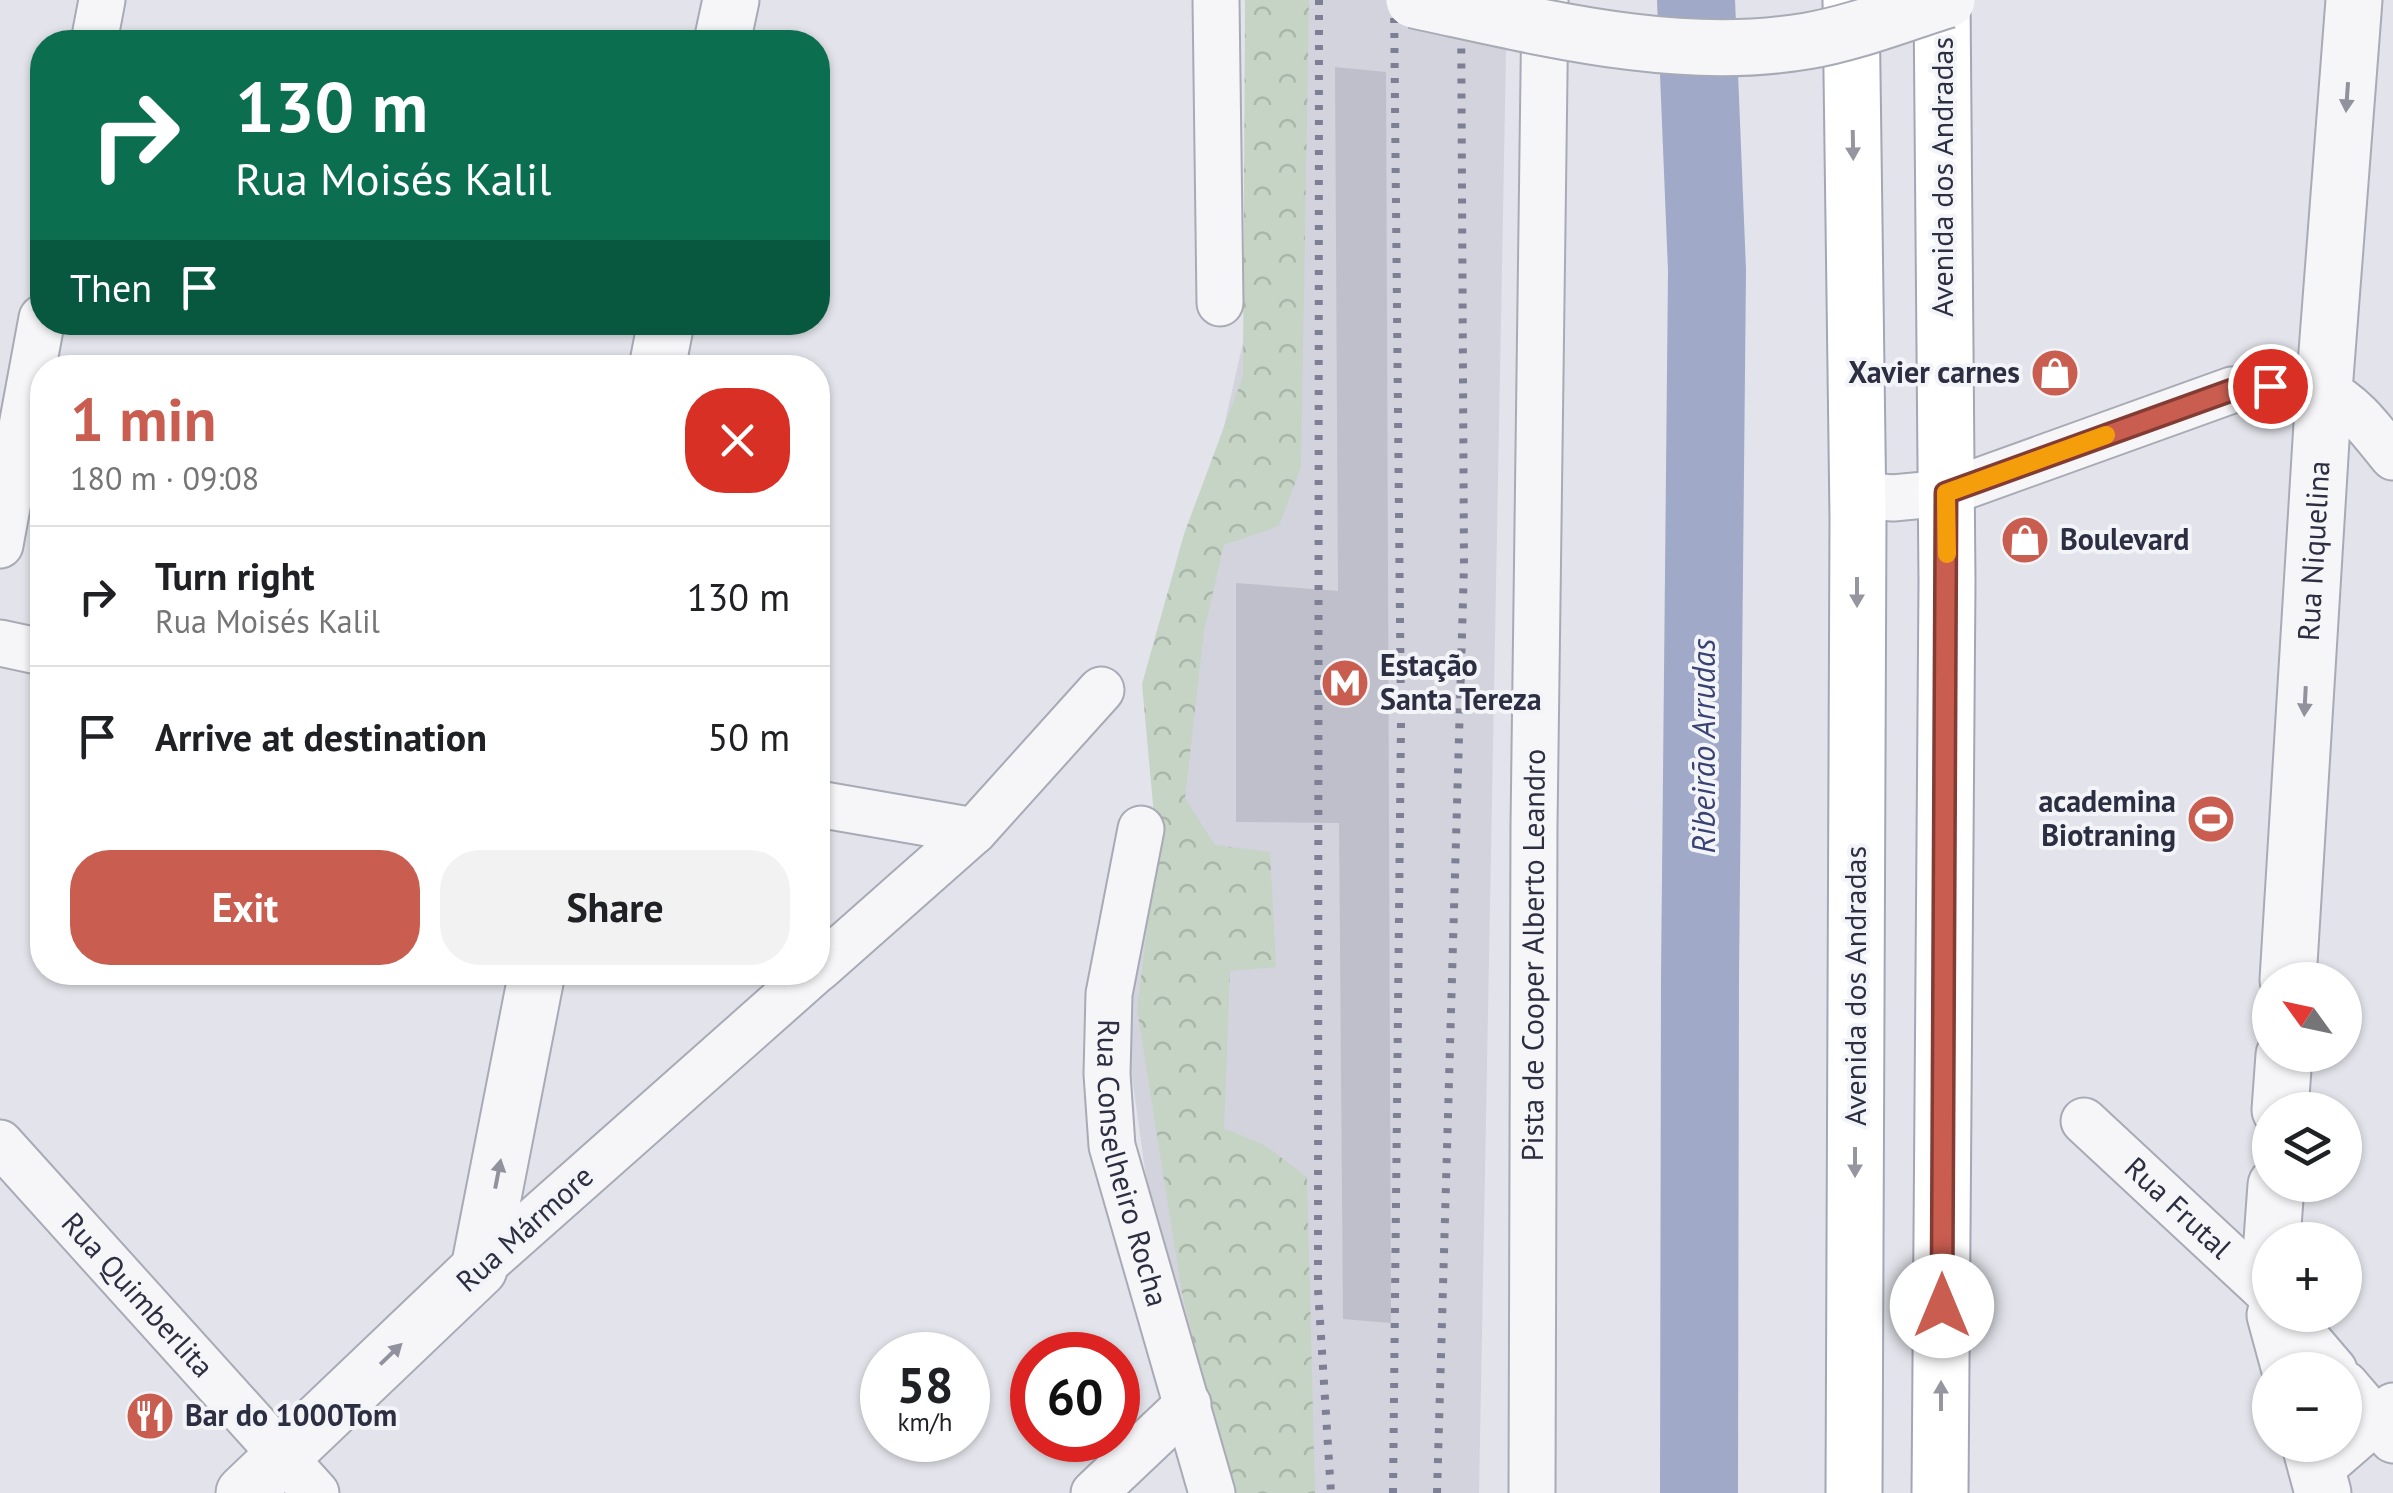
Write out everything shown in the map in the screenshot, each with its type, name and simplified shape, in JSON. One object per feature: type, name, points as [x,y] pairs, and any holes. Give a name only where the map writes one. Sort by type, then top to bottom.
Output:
[{"type":"main road","name":"Avenida dos Andradas","points":[[1851,0],[1858,495],[1854,1493]]},
{"type":"main road","name":"Avenida dos Andradas","points":[[1940,1493],[1945,0]]},
{"type":"street","points":[[96,30],[102,0]]},
{"type":"street","points":[[725,30],[731,0]]},
{"type":"street","points":[[1216,0],[1220,303]]},
{"type":"street","points":[[1414,0],[1527,24],[1660,45],[1735,49],[1809,41],[1945,0]]},
{"type":"street","name":"Pista de Cooper Alberto Leandro","points":[[1532,1493],[1534,826],[1545,0]]},
{"type":"street","name":"Rua Niquelina","points":[[2289,962],[2324,390],[2354,0]]},
{"type":"street","points":[[0,545],[30,383]]},
{"type":"street","points":[[1858,495],[1893,498],[1946,493],[2232,390],[2270,386],[2324,390],[2362,419],[2393,458]]},
{"type":"street","points":[[0,644],[30,650]]},
{"type":"street","name":"Rua Mármore","points":[[830,959],[974,831],[1100,690]]},
{"type":"street","points":[[830,806],[974,831]]},
{"type":"street","name":"Rua Conselheiro Rocha","points":[[1141,830],[1109,994],[1112,1146],[1212,1493]]},
{"type":"street","points":[[479,1269],[534,985]]},
{"type":"street","name":"Rua Mármore","points":[[244,1493],[300,1474],[479,1269],[800,985]]},
{"type":"street","name":"Rua Frutal","points":[[2084,1121],[2252,1278]]},
{"type":"street","name":"Rua Quimberlita","points":[[0,1143],[300,1474]]},
{"type":"street","points":[[2302,1332],[2319,1352]]},
{"type":"street","points":[[2317,1470],[2388,1422],[2362,1399]]},
{"type":"street","points":[[1094,1493],[1188,1404]]},
{"type":"shaded area","points":[[1255,0],[1507,0],[1479,1493],[1239,1493],[1170,1285],[1145,1170],[1122,1004],[1202,523],[1244,338]]},
{"type":"green space","points":[[1245,0],[1309,0],[1301,467],[1279,526],[1224,545],[1204,631],[1185,798],[1215,845],[1270,852],[1276,967],[1230,971],[1224,1128],[1266,1146],[1307,1177],[1315,1493],[1230,1493],[1182,1293],[1137,1009],[1157,848],[1142,684],[1184,534],[1243,376]]},
{"type":"building","points":[[1335,67],[1386,72],[1391,1323],[1343,1319],[1339,823],[1236,822],[1236,583],[1338,591]]},
{"type":"waterway","name":"Ribeirão Arrudas","points":[[1696,0],[1707,270],[1699,1493]]},
{"type":"railway","points":[[1319,0],[1318,1289],[1331,1493]]},
{"type":"railway","points":[[1393,1493],[1401,722],[1394,0]]},
{"type":"railway","points":[[1437,1493],[1464,565],[1461,0]]},
{"type":"slow traffic","points":[[1947,554],[1946,493],[2106,435]]},
{"type":"place","name":"Xavier carnes","points":[[2055,373]]},
{"type":"place","name":"Boulevard","points":[[2025,540]]},
{"type":"place","name":"Estação Santa Tereza","points":[[1345,683]]},
{"type":"place","name":"academina Biotraning","points":[[2211,819]]},
{"type":"place","name":"Bar do 1000Tom","points":[[150,1416]]},
{"type":"route","points":[[1942,1306],[1946,493],[2232,390],[2270,386]]}]
